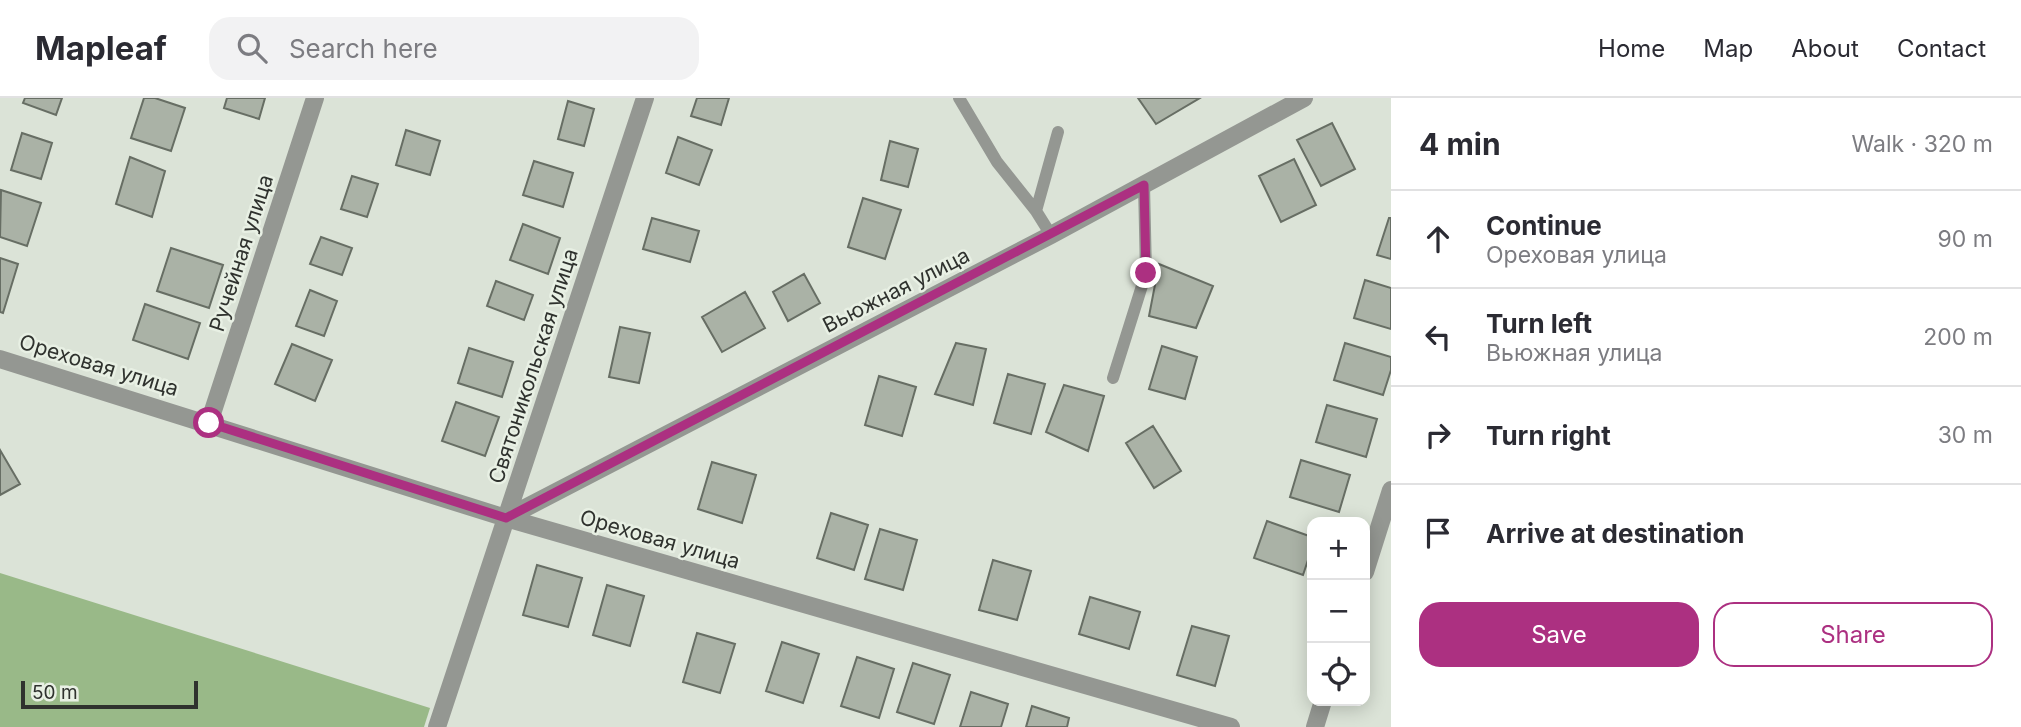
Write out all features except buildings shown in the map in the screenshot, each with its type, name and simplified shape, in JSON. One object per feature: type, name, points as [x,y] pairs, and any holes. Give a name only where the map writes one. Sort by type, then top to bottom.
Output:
[{"type":"street","name":"Ручейная улица","points":[[209,423],[315,98]]},
{"type":"street","name":"Святоникольская улица","points":[[438,727],[645,98]]},
{"type":"street","name":"Вьюжная улица","points":[[506,518],[1051,235],[1304,98]]},
{"type":"street","name":"Ореховая улица","points":[[0,359],[506,518],[1231,727]]},
{"type":"street","points":[[1370,556],[1391,490]]},
{"type":"street","points":[[1315,727],[1321,706]]},
{"type":"lane","points":[[959,98],[996,162],[1036,211],[1051,235]]},
{"type":"lane","points":[[1036,211],[1058,132]]},
{"type":"lane","points":[[1113,378],[1146,273],[1144,185]]},
{"type":"green space","points":[[0,573],[430,708],[424,727],[0,727]]},
{"type":"route","points":[[209,423],[506,518],[1144,185],[1146,273]]}]
